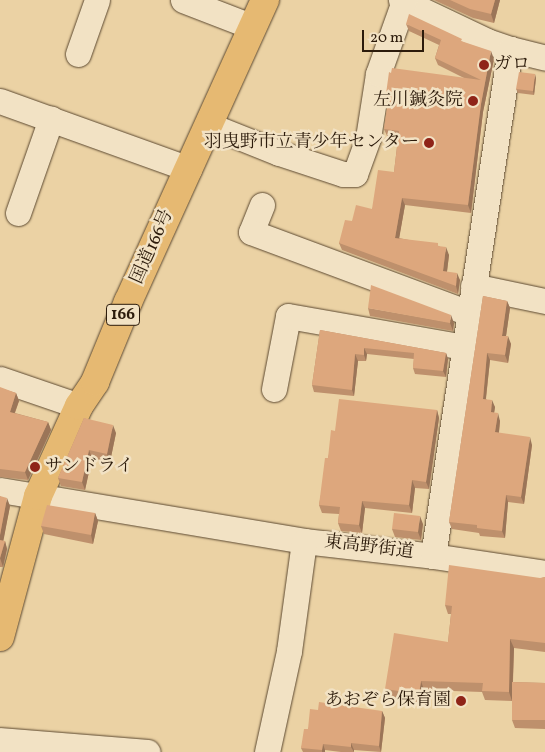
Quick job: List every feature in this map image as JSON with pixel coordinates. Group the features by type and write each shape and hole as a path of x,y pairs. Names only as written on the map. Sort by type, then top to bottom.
{"highway":[{"name":"国道166号","path":"0,637 38,496 79,406 95,382 265,0"}],"street":[{"path":"78,54 97,0"},
{"path":"183,0 253,27"},
{"path":"209,125 279,153 343,174 355,174 368,138 378,74 402,1 487,41 510,50 545,58"},
{"path":"433,556 463,347 510,50"},
{"path":"0,101 189,169"},
{"path":"18,213 51,118"},
{"path":"262,205 251,232 469,313"},
{"path":"473,286 545,301"},
{"path":"274,389 288,316 463,347"},
{"path":"0,379 79,406"},
{"name":"東高野街道","path":"0,490 304,541 433,556 545,573"},
{"path":"267,752 289,651 304,541"},
{"path":"0,740 148,752"}],"building":[{"path":"450,0 495,0 491,14 470,9"},
{"path":"409,14 462,39 461,41 491,51 481,104 468,205 402,198 395,238 438,243 438,246 446,247 443,271 457,273 456,286 339,243 345,220 352,221 356,205 372,209 378,170 394,172 399,131 384,129 389,95 386,94 389,72 391,73 392,68 481,80 435,58 441,40 406,24"},
{"path":"519,72 535,74 533,91 516,89"},
{"path":"371,285 451,315 450,323 368,308"},
{"path":"483,296 507,301 502,336 508,336 505,355 487,353 483,399 492,400 491,412 498,413 495,432 530,437 521,497 506,495 502,531 477,528 477,525 449,522"},
{"path":"320,330 446,353 443,371 413,368 414,353 364,348 364,355 355,354 352,390 312,385"},
{"path":"0,387 16,393 10,412 48,422 25,472 0,469"},
{"path":"339,399 437,410 426,482 412,480 409,505 362,501 359,525 338,523 340,507 319,505 325,458 328,458 331,430 335,431"},
{"path":"84,418 113,425 107,454 89,450 82,482 58,478"},
{"path":"0,496 7,498 0,535"},
{"path":"47,505 95,513 91,535 41,526"},
{"path":"394,513 420,516 418,532 392,529"},
{"path":"0,540 5,541 0,558"},
{"path":"449,565 540,578 545,577 545,643 510,639 509,692 482,691 483,683 421,681 419,694 385,689 394,633 448,642 452,606 445,605"},
{"path":"512,682 545,683 545,720 512,720"},
{"path":"319,702 382,711 379,746 351,743 351,747 323,744 322,750 301,748 304,729 308,729 310,709 318,710"}],"place":[{"name":"ガロ","path":"484,65"},
{"name":"左川鍼灸院","path":"473,101"},
{"name":"羽曳野市立青少年センター","path":"429,143"},
{"name":"サンドライ","path":"35,467"},
{"name":"あおぞら保育園","path":"461,701"}]}
